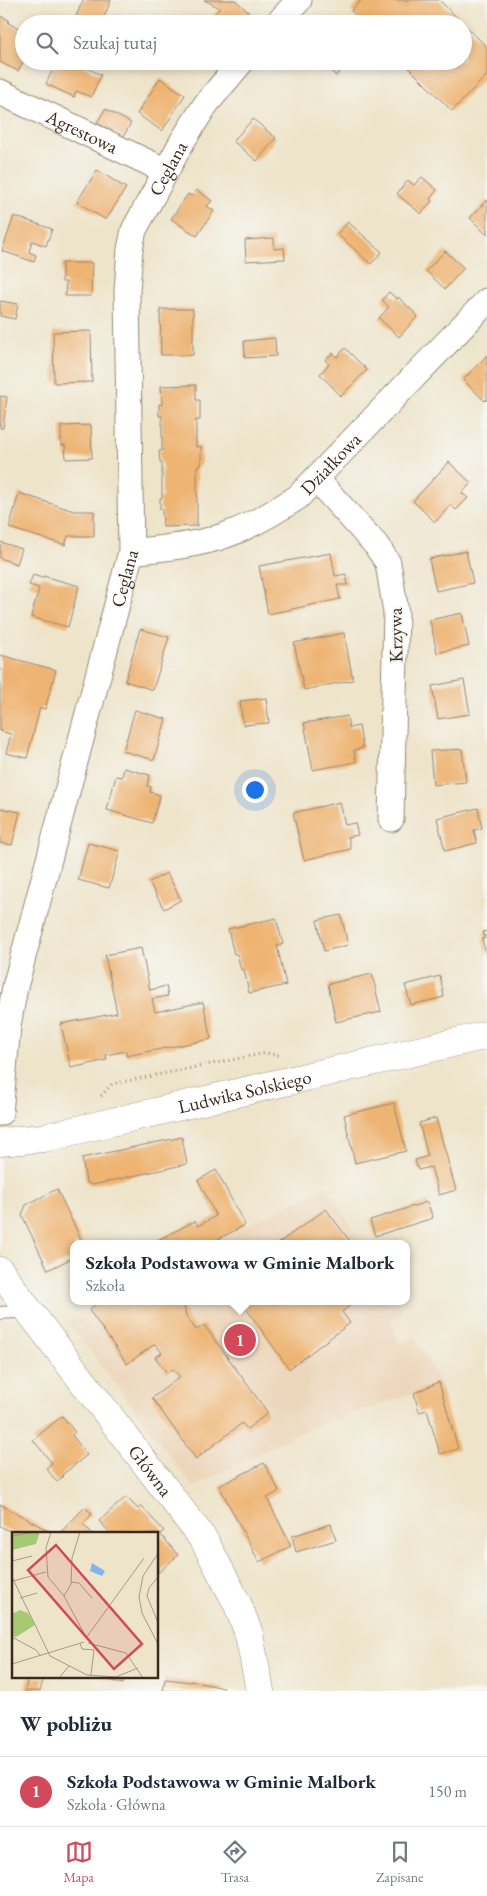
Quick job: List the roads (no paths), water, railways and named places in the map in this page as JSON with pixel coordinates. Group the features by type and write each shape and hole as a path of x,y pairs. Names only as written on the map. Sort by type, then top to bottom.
{"street":[{"path":"285,15 299,0"},
{"name":"Ceglana","path":"0,1113 8,1026 15,987 131,552 128,270 134,230 183,140 206,104 234,70"},
{"name":"Agrestowa","path":"0,92 166,171"},
{"name":"Działkowa","path":"131,552 190,544 226,535 264,518 298,497 487,300"},
{"name":"Krzywa","path":"316,479 357,522 388,563 396,612 391,819"},
{"name":"Ludwika Solskiego","path":"0,1142 43,1138 487,1035"},
{"name":"Główna","path":"0,1271 204,1540 237,1602 249,1634 260,1691"}],"lane":[{"path":"0,1313 29,1311"}],"place":[{"name":"Szkoła Podstawowa w Gminie Malbork","path":"240,1340"}]}
